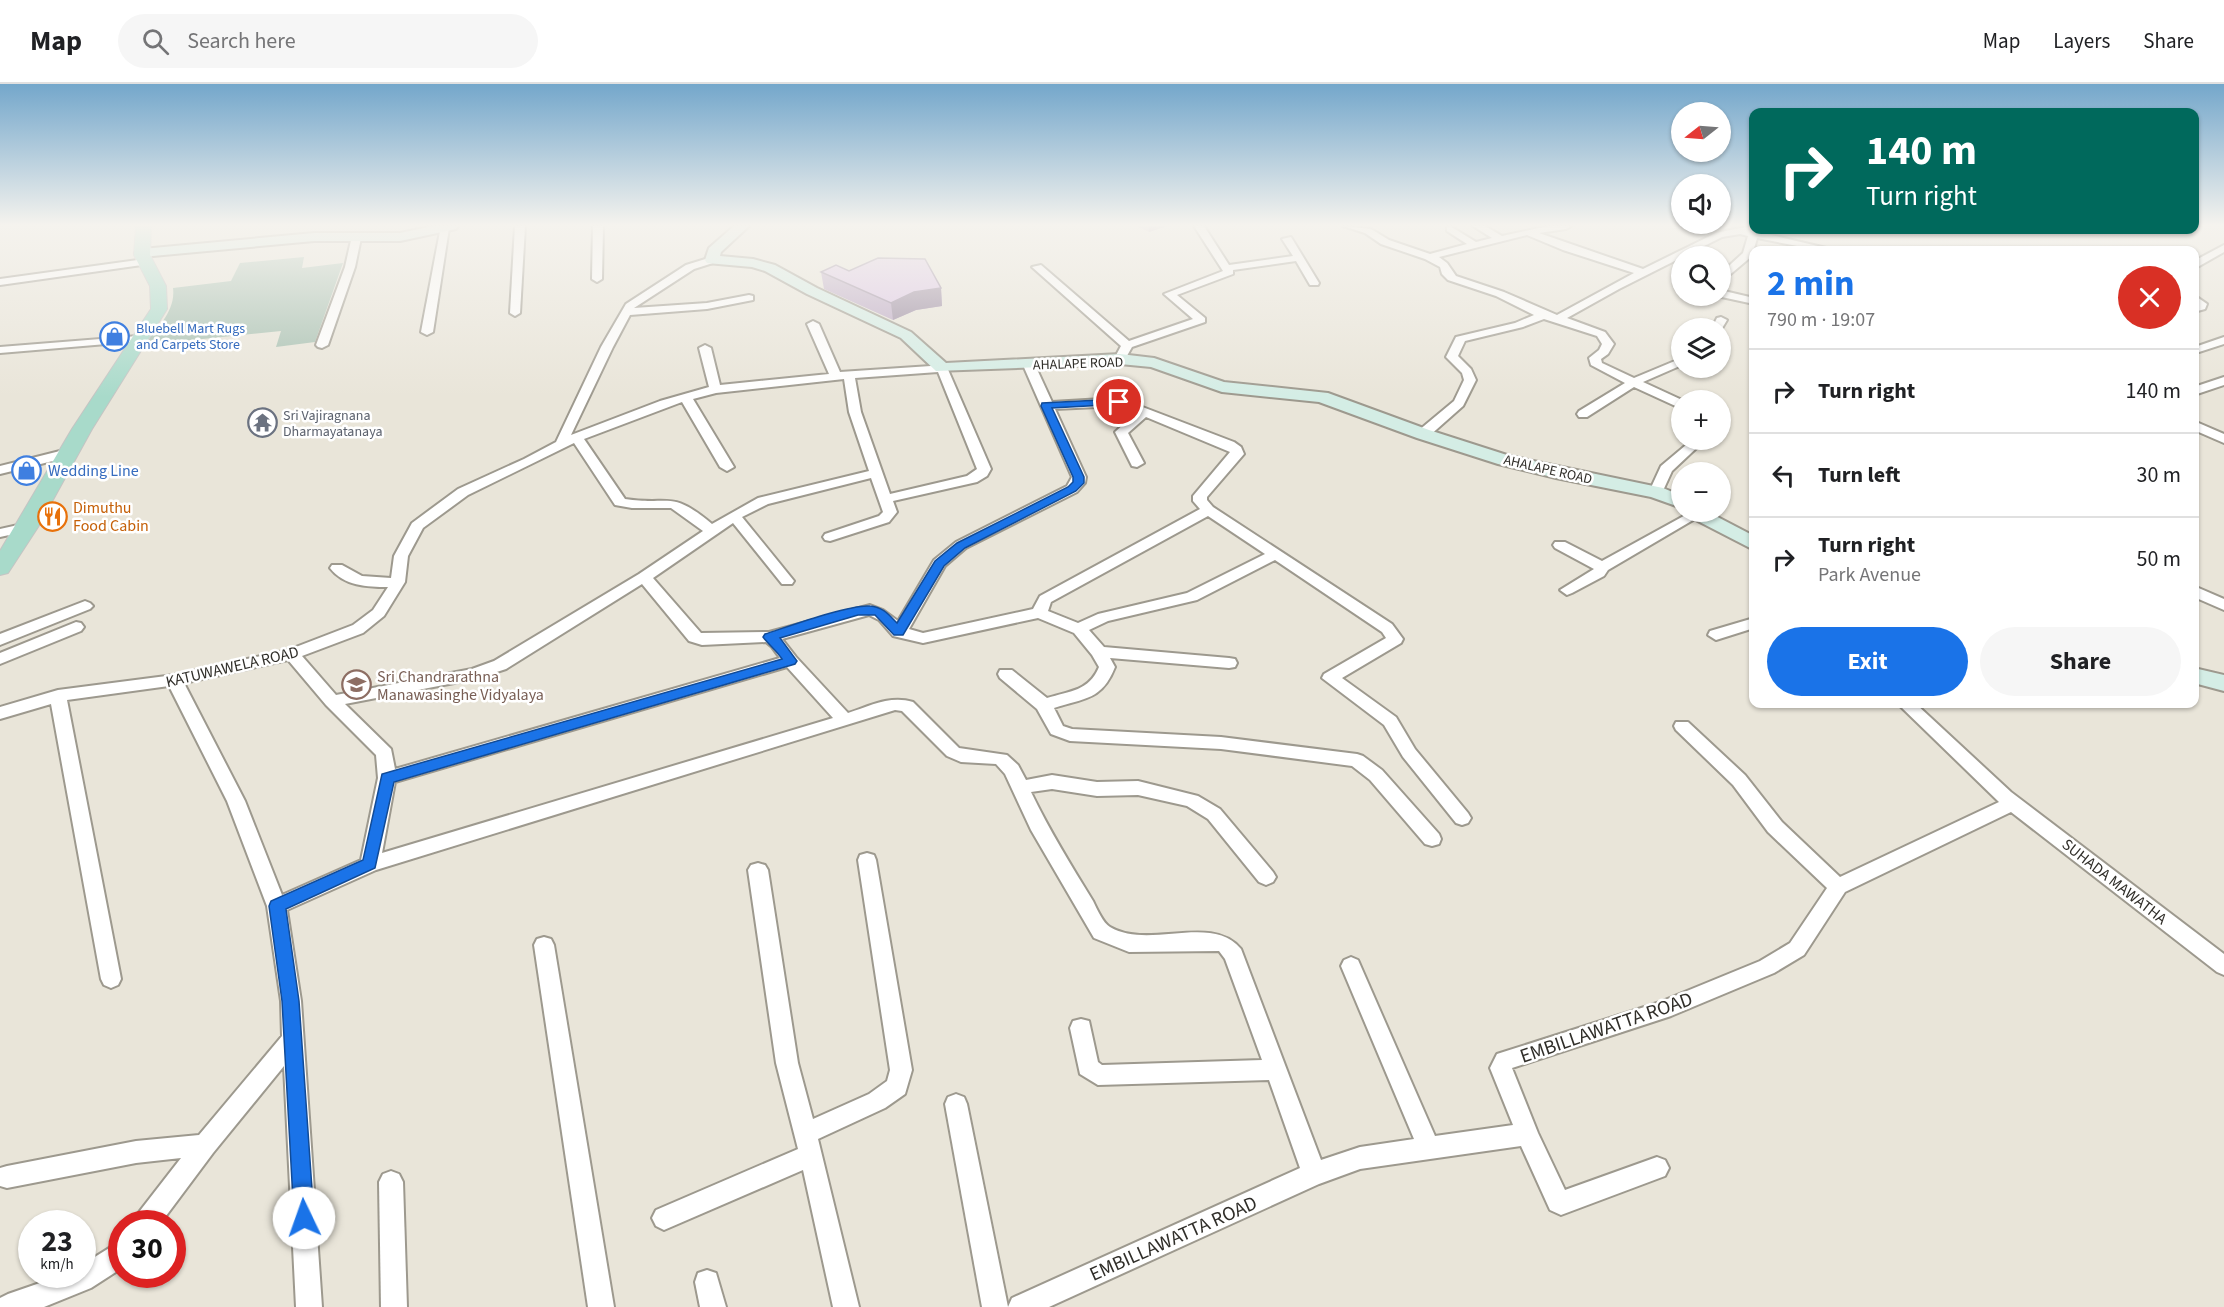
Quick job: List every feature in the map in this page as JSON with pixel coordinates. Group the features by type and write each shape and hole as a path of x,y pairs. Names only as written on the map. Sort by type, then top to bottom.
{"main road":[{"path":"0,568 27,526 68,453 159,309 161,296 157,283"}],"street":[{"path":"322,345 344,283"},
{"path":"427,332 436,283"},
{"path":"515,313 517,283"},
{"path":"561,444 607,347 630,306 664,283"},
{"path":"798,283 906,335 942,368 984,469 972,479 886,499"},
{"path":"1053,283 1123,352 1201,320 1169,294 1199,283"},
{"path":"1467,283 1500,294 1543,315 1560,318 1601,334 1608,344 1604,352 1595,358 1597,365 1671,400"},
{"path":"1560,318 1625,283"},
{"path":"1731,296 1749,300"},
{"path":"627,312 707,306 749,298"},
{"path":"1423,434 1459,403 1470,380 1467,372 1452,357 1460,339 1519,325 1543,315"},
{"path":"813,324 843,376 890,512 884,519 830,537"},
{"path":"0,350 138,339"},
{"path":"2199,348 2224,340"},
{"path":"705,348 715,389"},
{"name":"AHALAPE ROAD","path":"942,368 1029,364 1123,352 1222,387 1322,397 1423,434 1504,460 1556,473 1656,492 1671,499"},
{"path":"899,632 939,563 946,557 961,545 1072,489 1078,483 1079,477 1029,364"},
{"path":"1583,414 1631,382 1671,364"},
{"name":"KATUWAWELA ROAD","path":"0,713 58,696 174,681 292,654 358,629 379,613 398,582 401,556 417,526 463,492 529,462 561,444 664,404 715,389 942,368"},
{"path":"2199,390 2224,381"},
{"path":"686,398 727,467"},
{"path":"1046,406 1119,402 1236,450 1237,454 1200,496 1200,501 1208,510 1387,628 1395,639 1330,678 1390,722 1409,753 1462,818"},
{"path":"1137,463 1121,432 1145,412"},
{"path":"2199,427 2224,439"},
{"path":"578,438 620,502 629,505 670,502 692,514 712,531"},
{"path":"1656,492 1666,469 1688,450"},
{"path":"0,470 68,453"},
{"path":"332,701 475,674 500,665 644,577 734,516 763,501 876,473"},
{"path":"1039,613 1045,599 1208,510"},
{"path":"734,516 787,581"},
{"path":"1567,590 1599,573 1602,567 1671,522"},
{"name":"AHALAPE ROAD","path":"1717,522 1749,538"},
{"path":"0,533 27,526"},
{"path":"1560,545 1602,567"},
{"path":"1079,629 1103,617 1192,597 1276,554"},
{"path":"337,568 350,579 362,582 398,582"},
{"path":"644,577 695,637 702,640 769,637 857,611 870,610 880,613 899,632 909,637 923,638 1039,613 1079,629 1099,652 1107,667 1101,681 1090,691 1044,705"},
{"path":"2199,593 2224,605"},
{"path":"0,640 85,606"},
{"path":"1716,635 1749,625"},
{"path":"0,659 76,627"},
{"path":"769,637 778,643 790,661 845,720"},
{"path":"1099,652 1229,663"},
{"path":"292,654 332,701 385,753 387,778 370,864"},
{"path":"387,778 790,661"},
{"path":"1006,674 1044,705 1057,730 1070,735 1221,744 1357,760 1376,775 1432,839"},
{"path":"2199,676 2224,683"},
{"path":"174,681 236,801 277,906 291,1001 309,1307"},
{"path":"58,696 111,979"},
{"path":"277,906 370,864 894,704 907,706 953,752 961,756 986,756 1001,759 1012,770 1040,830 1101,932 1129,944 1215,941 1226,945 1234,955 1314,1174"},
{"path":"1682,726 1739,780 1774,827 1838,887 2009,805 2005,796 1910,708"},
{"path":"1020,788 1052,782 1097,789 1138,788 1192,801 1214,814 1266,877"},
{"name":"SUHADA MAWATHA","path":"2005,796 2224,966"},
{"path":"664,1218 807,1144 897,1087 901,1070 867,860"},
{"path":"758,870 787,1063 846,1307"},
{"name":"EMBILLAWATTA ROAD","path":"1021,1307 1314,1174 1360,1158 1527,1134 1501,1068 1505,1060 1664,1010 1767,967 1797,949 1838,887"},
{"path":"544,945 601,1307"},
{"path":"1351,966 1429,1148"},
{"path":"1081,1028 1088,1067 1098,1075 1276,1070"},
{"path":"156,1210 205,1145 293,1039"},
{"path":"956,1104 995,1307"},
{"path":"1527,1134 1558,1202 1561,1203 1657,1168"},
{"path":"7,1177 136,1152 205,1145"},
{"path":"391,1182 394,1307"},
{"path":"8,1307 72,1285 108,1265"},
{"path":"707,1282 713,1307"}],"green space":[{"path":"214,283 336,283 315,342 276,347 281,331 144,345 169,312 173,288"}],"building":[{"path":"846,283 938,283 941,288 914,292 891,303"}],"place":[{"name":"Bluebell Mart Rugs and Carpets Store","path":"115,336"},
{"name":"Sri Vajiragnana Dharmayatanaya","path":"262,423"},
{"name":"Wedding Line","path":"27,470"},
{"name":"Dimuthu Food Cabin","path":"52,516"},
{"name":"Sri Chandrarathna Manawasinghe Vidyalaya","path":"356,685"}],"route":[{"path":"304,1218 291,1001 277,906 370,864 387,778 790,661 778,643 769,637 857,611 870,610 880,613 899,632 939,563 961,545 1072,489 1078,483 1079,477 1046,406 1119,402"}]}
